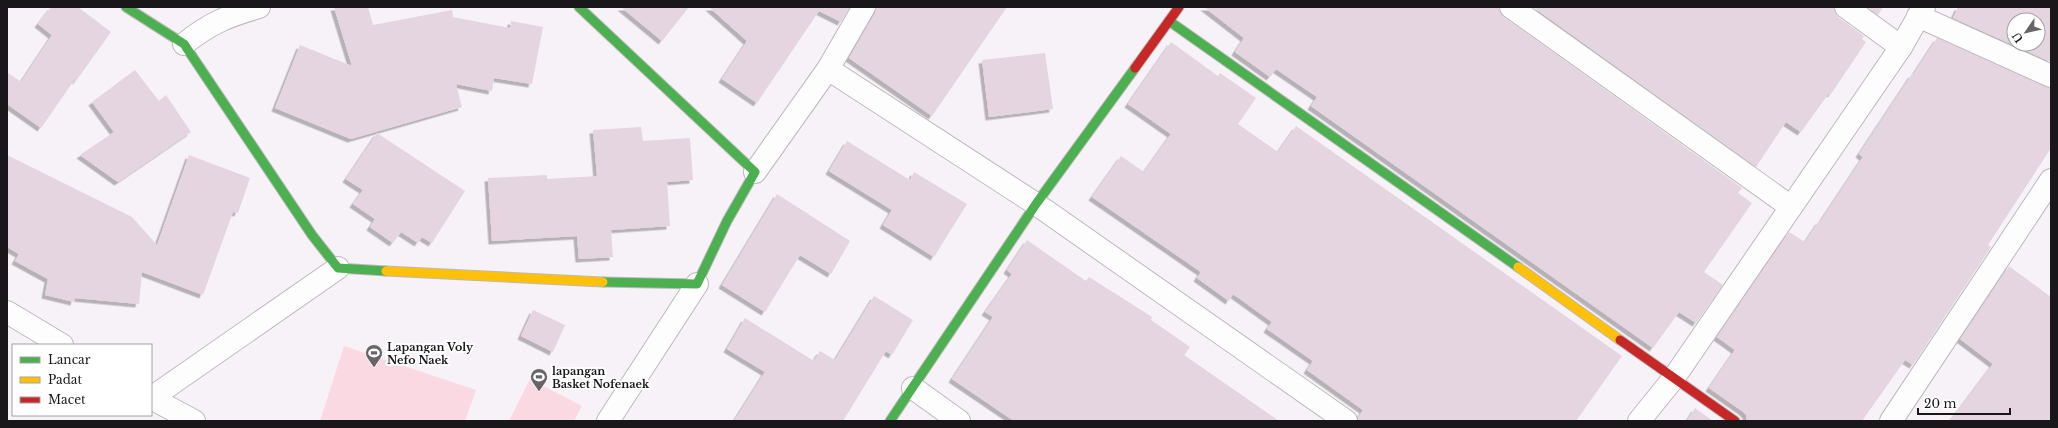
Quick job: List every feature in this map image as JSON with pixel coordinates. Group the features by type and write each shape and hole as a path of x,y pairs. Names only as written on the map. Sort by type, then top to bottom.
{"street":[{"path":"126,7 184,44 312,235 338,268"},
{"path":"184,44 205,27 232,15 259,7"},
{"path":"579,7 626,50 710,133 755,172"},
{"path":"608,421 697,284 727,222 755,172 828,69 864,7"},
{"path":"890,421 1036,204 1179,7"},
{"path":"1511,7 1791,206"},
{"path":"1846,7 1901,47"},
{"path":"1638,421 1673,379 1901,47 1921,12 2051,76"},
{"path":"1169,21 1673,379 1735,421"},
{"path":"828,69 1036,204 1346,421"},
{"path":"1892,421 2051,180"},
{"path":"152,397 338,268 622,283 697,284"},
{"path":"7,312 60,344"},
{"path":"913,388 959,421"},
{"path":"152,399 194,421"}],"shaded area":[{"name":"Lapangan Voly Nefo Naek","path":"344,346 476,390 465,421 320,421"},
{"name":"lapangan Basket Nofenaek","path":"530,379 582,406 574,421 509,421"}],"building":[{"path":"51,7 78,7 111,32 76,81 75,79 41,128 7,104 7,72 21,82 52,35 38,24"},
{"path":"334,7 368,7 373,25 452,10 453,17 510,28 511,21 543,27 532,84 494,78 492,91 456,84 462,107 351,139 275,108 300,45 352,66"},
{"path":"621,7 689,7 662,41"},
{"path":"709,7 850,7 841,22 819,11 757,103 722,79 747,41"},
{"path":"876,7 1007,7 932,116 849,58 875,13"},
{"path":"1204,7 1499,7 1504,17 1742,188 1738,193 1752,203 1704,272 1723,285 1696,323 1679,312 1653,348 1311,106 1317,97 1276,69 1270,77 1235,52 1244,38"},
{"path":"1533,7 1834,7 1838,17 1864,36 1862,39 1866,42 1831,94 1829,93 1801,132 1786,122 1756,167"},
{"path":"1867,7 1883,7 1878,15"},
{"path":"1958,7 2051,7 2051,62 2029,52 2046,52 2046,12 2006,12 2006,42 1953,18"},
{"path":"1937,38 2051,88 2051,148 1988,245 1991,247 1913,365 1905,360 1862,421 1747,421 1746,415 1742,411 1709,388 1735,350 1717,337 1789,232 1805,242 1819,221 1820,222 1863,157 1859,154"},
{"path":"1171,42 1218,76 1220,73 1256,98 1238,124 1278,152 1296,126 1622,356 1576,421 1358,421 1358,418 1363,410 1307,370 1313,361 1267,329 1272,322 1233,294 1229,301 1197,278 1201,272 1092,197 1121,156 1144,172 1171,134 1128,104"},
{"path":"1045,53 1053,109 989,117 982,60"},
{"path":"135,70 159,101 166,95 191,132 118,182 80,155 114,132 92,102"},
{"path":"641,127 643,141 690,138 693,180 667,182 670,226 611,230 613,257 579,259 577,236 492,241 488,178 547,175 547,179 597,176 593,130"},
{"path":"377,133 465,191 432,243 422,237 418,243 401,232 393,243 370,227 375,219 353,204 363,190 346,179"},
{"path":"847,141 910,180 914,172 967,204 934,257 883,225 892,210 829,171"},
{"path":"7,155 132,217 157,245 189,155 250,178 238,213 233,212 203,295 142,272 139,304 75,298 74,302 45,295 48,279 15,261 19,254 7,247"},
{"path":"777,194 850,241 831,274 800,255 765,312 722,285"},
{"path":"1027,240 1086,281 1089,277 1152,317 1151,320 1190,347 1184,355 1279,421 1014,421 952,379 993,317 985,312 1012,274 1007,270"},
{"path":"2009,266 2051,297 2051,421 1950,421 1993,364 1960,339"},
{"path":"874,296 913,320 892,355 886,351 843,421 734,421 765,372 727,349 745,318 814,361 820,351 835,360"},
{"path":"533,310 565,325 553,352 521,336"},
{"path":"1695,408 1713,421 1687,421"}],"traffic: fast":[{"path":"126,7 184,44 312,235 338,268 386,271"},
{"path":"579,7 755,172 727,221 697,284 603,282"},
{"path":"1169,21 1518,267"},
{"path":"890,421 1036,204 1135,68"}],"traffic: slow":[{"path":"1518,267 1620,340"},
{"path":"386,271 603,282"}],"traffic: jam":[{"path":"1135,68 1179,7"},
{"path":"1620,340 1735,421"}],"place":[{"name":"Lapangan Voly Nefo Naek","path":"374,368"},
{"name":"lapangan Basket Nofenaek","path":"539,392"}]}
